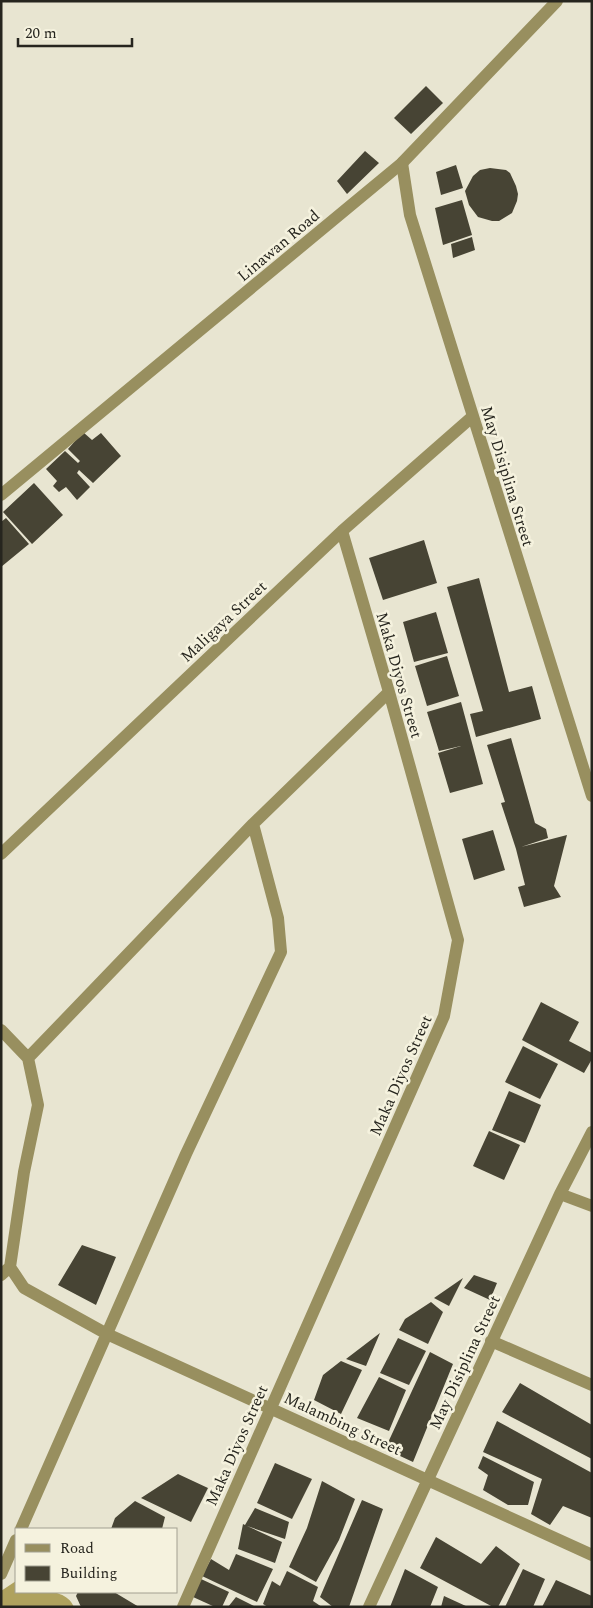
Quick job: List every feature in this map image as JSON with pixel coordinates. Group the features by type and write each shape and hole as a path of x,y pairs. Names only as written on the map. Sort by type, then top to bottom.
{"street":[{"name":"Linawan Road","path":"1,495 402,163 557,1"},
{"name":"May Disiplina Street","path":"402,163 410,216 592,796"},
{"name":"Maligaya Street","path":"1,854 342,531 472,417"},
{"name":"Maka Diyos Street","path":"183,1607 444,1016 458,940 342,531"},
{"path":"28,1058 253,824 389,692"},
{"path":"21,1528 186,1154 281,952 278,918 253,824"},
{"path":"1,1030 28,1058 38,1105 5,1271"},
{"name":"May Disiplina Street","path":"369,1607 426,1480 560,1194 592,1132"},
{"path":"560,1194 592,1206"},
{"name":"Malambing Street","path":"5,1271 24,1288 107,1334 592,1555"},
{"path":"491,1341 592,1385"},
{"path":"1,1574 15,1542"}],"shaded area":[{"path":"15,1582 15,1593 57,1593 70,1600 74,1607 1,1607 1,1591"}],"building":[{"path":"426,86 443,103 411,134 394,118"},
{"path":"365,151 379,163 347,194 337,181"},
{"path":"456,165 463,188 441,195 436,172"},
{"path":"490,168 506,170 510,173 518,194 512,213 499,221 478,217 469,205 465,191 473,176 480,170"},
{"path":"462,200 472,235 443,245 435,208"},
{"path":"472,237 475,250 453,258 451,244"},
{"path":"83,432 92,440 101,433 121,456 93,483 79,470 77,473 90,487 77,500 66,487 59,492 53,486 57,481 46,469 65,451 78,463 80,461 68,449"},
{"path":"34,483 63,515 32,544 3,512"},
{"path":"6,518 29,544 1,567 1,522"},
{"path":"424,540 437,583 383,600 369,558"},
{"path":"479,578 509,692 532,686 541,719 476,737 470,714 483,711 447,587"},
{"path":"436,612 448,653 414,662 403,622"},
{"path":"447,656 459,696 427,706 415,666"},
{"path":"461,702 483,784 450,793 438,753 461,746 439,751 427,712"},
{"path":"511,738 535,823 546,829 548,838 521,847 567,835 554,886 561,897 524,907 518,887 525,885 501,803 505,802 487,745"},
{"path":"493,830 505,870 474,880 462,839"},
{"path":"541,1002 579,1022 569,1041 592,1053 592,1059 584,1073 522,1040"},
{"path":"523,1046 558,1064 540,1099 505,1082"},
{"path":"509,1091 541,1105 525,1143 492,1130"},
{"path":"489,1131 520,1145 504,1180 473,1166"},
{"path":"82,1245 116,1257 96,1305 58,1285"},
{"path":"474,1275 497,1283 490,1300 464,1288"},
{"path":"463,1278 449,1306 434,1298"},
{"path":"431,1302 443,1312 428,1344 399,1330 405,1319"},
{"path":"380,1333 366,1366 346,1359"},
{"path":"398,1338 426,1351 409,1385 380,1373"},
{"path":"430,1352 453,1364 413,1462 385,1449"},
{"path":"341,1361 362,1370 341,1414 314,1400 323,1375"},
{"path":"379,1377 406,1390 389,1431 357,1418"},
{"path":"520,1383 592,1425 592,1459 502,1412"},
{"path":"497,1421 592,1473 592,1518 563,1506 550,1525 531,1514 542,1479 483,1452"},
{"path":"483,1456 534,1482 528,1505 508,1505 483,1490 488,1475 478,1468"},
{"path":"275,1463 312,1479 292,1519 257,1503"},
{"path":"178,1474 208,1488 191,1522 141,1498"},
{"path":"322,1481 355,1499 339,1540 316,1582 289,1567 307,1528"},
{"path":"362,1500 383,1509 349,1607 333,1607 320,1597"},
{"path":"135,1501 165,1517 162,1528 111,1528 115,1518"},
{"path":"255,1508 289,1522 285,1539 247,1526 282,1542 275,1563 238,1549 243,1524 245,1525"},
{"path":"436,1537 481,1564 496,1546 520,1564 498,1607 493,1607 420,1568"},
{"path":"236,1554 273,1569 257,1602 202,1576 211,1559 229,1570"},
{"path":"405,1569 438,1587 430,1607 390,1607"},
{"path":"523,1569 545,1579 533,1607 505,1607"},
{"path":"287,1571 318,1587 313,1601 322,1607 268,1607 263,1604 272,1581 280,1586"},
{"path":"201,1579 229,1592 222,1607 215,1607 193,1597"},
{"path":"556,1580 592,1596 592,1607 542,1607"},
{"path":"78,1593 116,1593 139,1607 81,1607 76,1596"},
{"path":"444,1596 468,1607 441,1607"},
{"path":"236,1597 256,1607 228,1607"}]}
